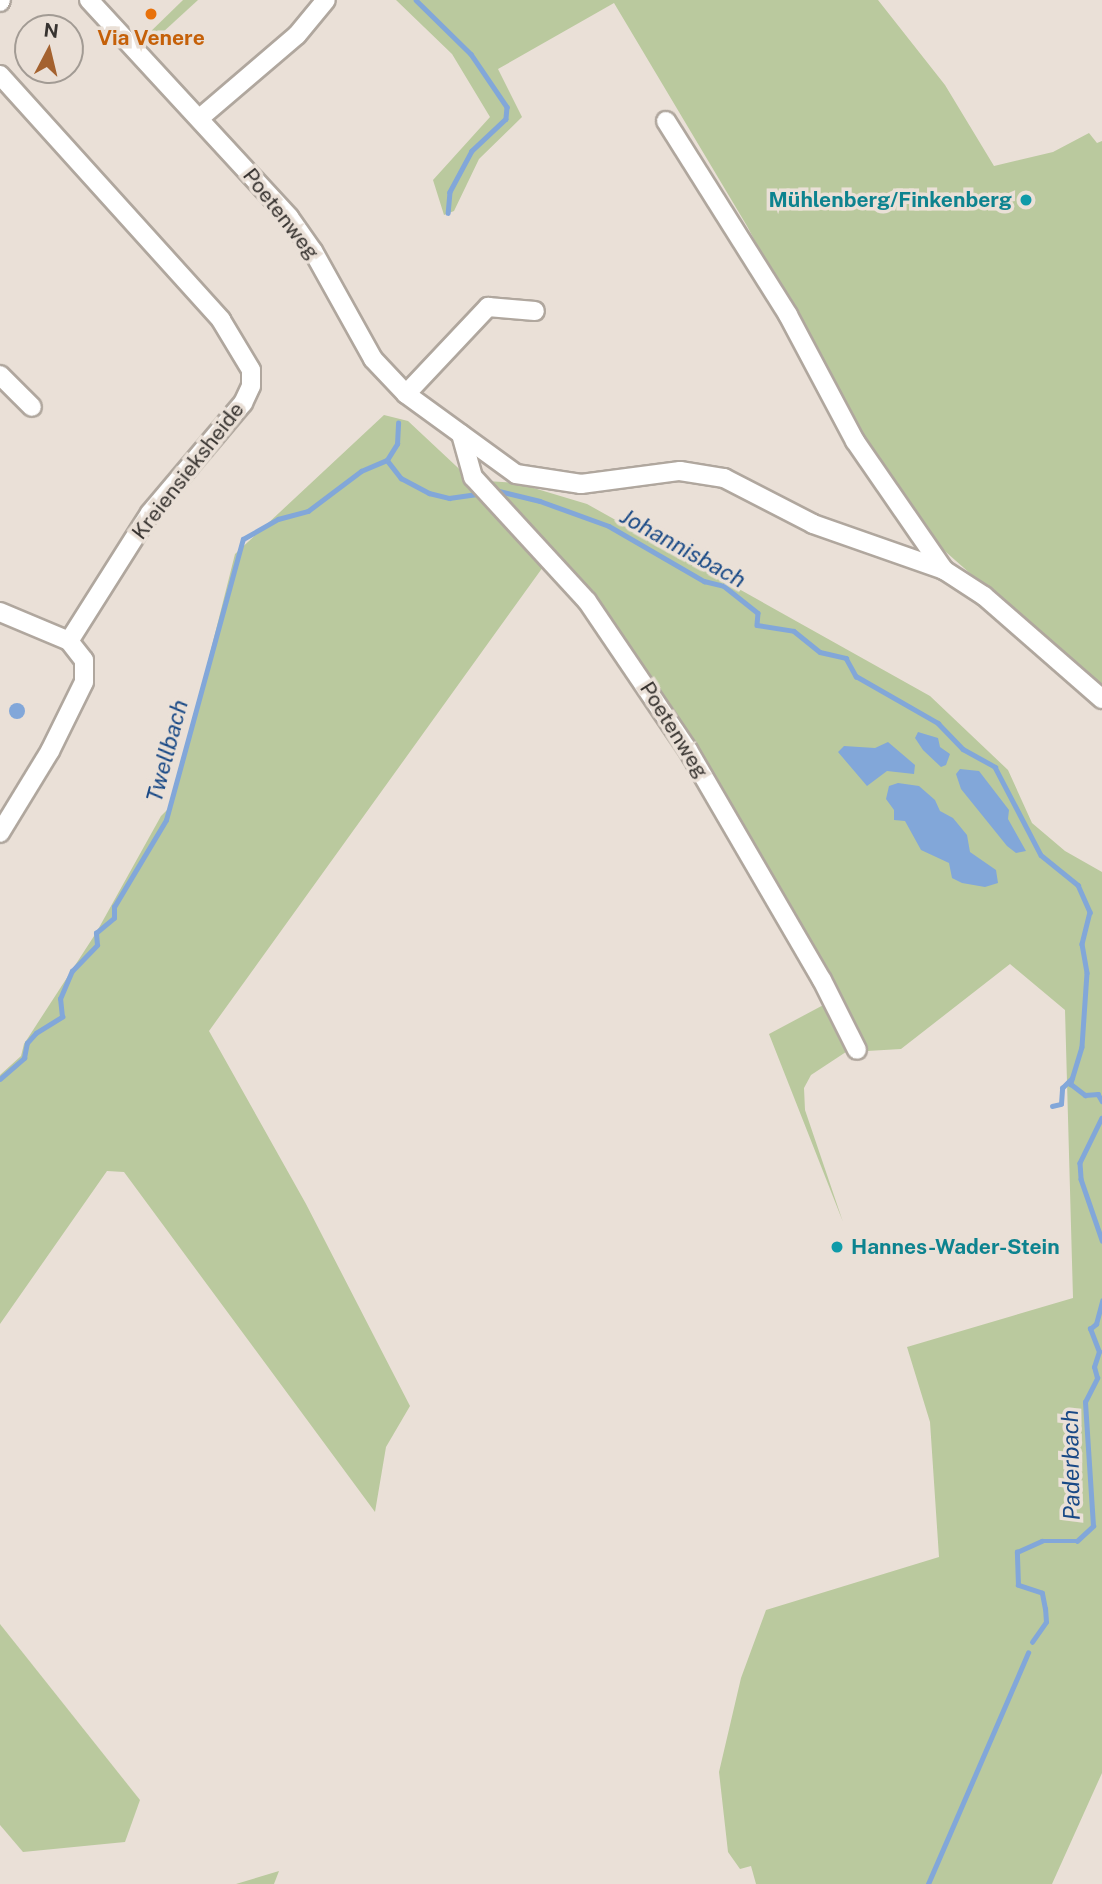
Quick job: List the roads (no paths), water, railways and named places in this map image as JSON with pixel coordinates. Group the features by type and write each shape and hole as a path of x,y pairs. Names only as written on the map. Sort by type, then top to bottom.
{"street":[{"name":"Poetenweg","path":"89,0 201,117 289,217 313,251 373,359 406,394 516,474 542,481 617,482 680,471 724,478 813,524 944,569 984,596 1102,699"},
{"path":"201,117 297,35 326,0"},
{"name":"Kreiensieksheide","path":"0,75 222,320 251,370 251,386 243,404 150,513 69,641"},
{"name":"Poetenweg","path":"666,121 788,315 855,441 944,569"},
{"path":"406,394 488,307 535,311"},
{"path":"0,375 32,407"},
{"name":"Poetenweg","path":"461,434 472,477 587,601 688,750 822,980 857,1049"},
{"path":"0,612 69,641 84,660 84,682 50,751 0,832"}],"water":[{"path":"17,703 25,711 17,719 9,711"},
{"path":"918,732 938,738 940,747 950,754 946,765 941,767 923,750 915,738"},
{"path":"888,742 915,765 914,774 887,771 867,786 838,752 844,746 875,748"},
{"path":"960,769 979,771 1009,810 1008,819 1026,851 1016,853 1007,846 961,789 956,774"},
{"path":"898,783 919,786 935,800 940,811 953,818 967,835 970,852 996,870 998,883 985,887 962,883 952,878 949,863 921,850 905,821 894,820 894,810 886,799 889,786"}],"waterway":[{"name":"Johannisbach","path":"416,0 471,54 507,107 506,119 472,151 450,192 448,213"},
{"name":"Twellbach","path":"0,1079 24,1058 27,1043 36,1033 62,1017 60,999 72,971 97,945 96,933 114,918 114,907 166,820 243,539 278,519 308,511 361,471 387,460 397,444 398,423"},
{"name":"Johannisbach","path":"387,460 401,478 429,493 449,498 477,494"},
{"name":"Johannisbach","path":"495,490 540,501 609,526 704,581 724,586 758,613 757,625 794,631 820,652 846,658 856,676 938,723 963,749 995,767 1041,855 1078,885 1090,912 1082,944 1087,973 1082,1047 1071,1084 1085,1095 1098,1094 1102,1101"},
{"name":"Johannisbach","path":"1052,1106 1061,1104 1062,1088 1072,1078"},
{"name":"Paderbach","path":"1102,1118 1080,1163 1081,1179 1102,1240"},
{"name":"Paderbach","path":"1032,1642 1046,1622 1045,1609 1042,1593 1018,1585 1017,1552 1042,1541 1077,1541 1093,1526 1085,1402 1097,1378 1094,1367 1099,1352 1090,1329 1096,1324 1102,1301"},
{"name":"Paderbach","path":"928,1884 1028,1653"}],"place":[{"name":"Via Venere","path":"151,14"},
{"name":"Mühlenberg/Finkenberg","path":"1026,200"},
{"name":"Hannes-Wader-Stein","path":"837,1247"}]}
